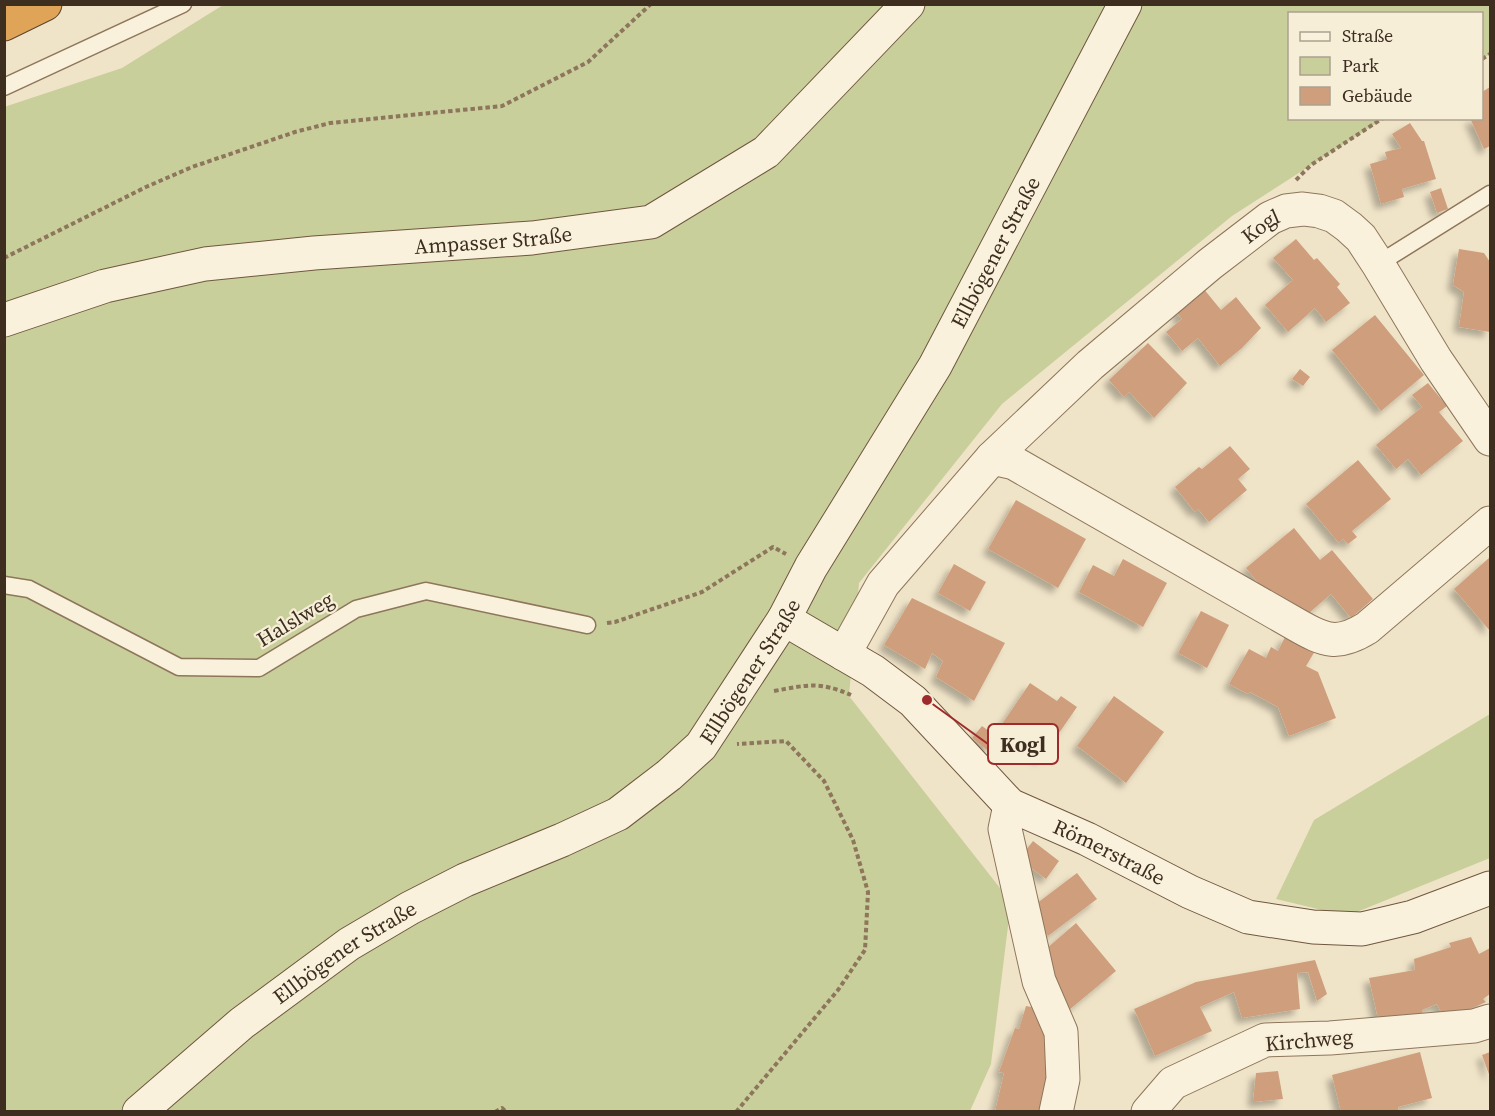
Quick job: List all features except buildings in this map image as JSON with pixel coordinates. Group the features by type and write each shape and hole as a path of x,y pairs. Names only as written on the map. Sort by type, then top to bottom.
{"highway":[{"path":"4,24 45,4"}],"street":[{"name":"Ampasser Straße","path":"4,320 105,286 205,264 314,253 532,238 651,222 766,152 908,4"},
{"name":"Ellbögener Straße","path":"139,1112 242,1023 350,944 410,908 465,880 618,814 669,775 701,746 784,619 811,567 935,366 1125,4"},
{"name":"Kogl","path":"844,654 884,584 992,458 1090,365 1270,218 1287,211 1303,209 1334,216 1361,238 1436,360 1491,439"},
{"path":"992,458 1014,463 1319,638 1332,641 1356,636 1367,628 1491,523"},
{"name":"Römerstraße","path":"784,619 873,671 913,701 1010,805 1087,839 1190,892 1248,917 1313,927 1362,929 1413,917 1491,888"},
{"path":"1010,805 1005,829 1039,981 1061,1032 1063,1079 1056,1112"},
{"name":"Kirchweg","path":"1148,1112 1173,1083 1265,1040 1341,1037 1474,1026 1491,1021"}],"lane":[{"path":"4,87 183,4"},
{"path":"1378,264 1491,194"},
{"name":"Halslweg","path":"4,585 29,589 179,667 259,668 356,609 426,591 587,625"}],"path":[{"path":"4,258 174,175 296,132 330,123 502,106 588,62 651,4"},
{"path":"587,625 615,622 702,592 773,547 811,567"},
{"path":"770,691 815,684 833,687 860,699"},
{"path":"701,746 786,741 824,781 853,840 868,892 865,950 838,990 736,1112"},
{"path":"495,1112 502,1108 506,1112"}],"green space":[{"path":"223,5 1490,5 1490,54 1483,58 1483,12 1288,12 1288,120 1381,120 1232,216 1002,404 859,583 849,696 1011,902 991,1064 970,1111 5,1111 4,107 122,68"},
{"path":"1490,714 1490,858 1347,916 1276,899 1314,820"}],"place":[{"name":"Kogl","path":"927,700"}]}
